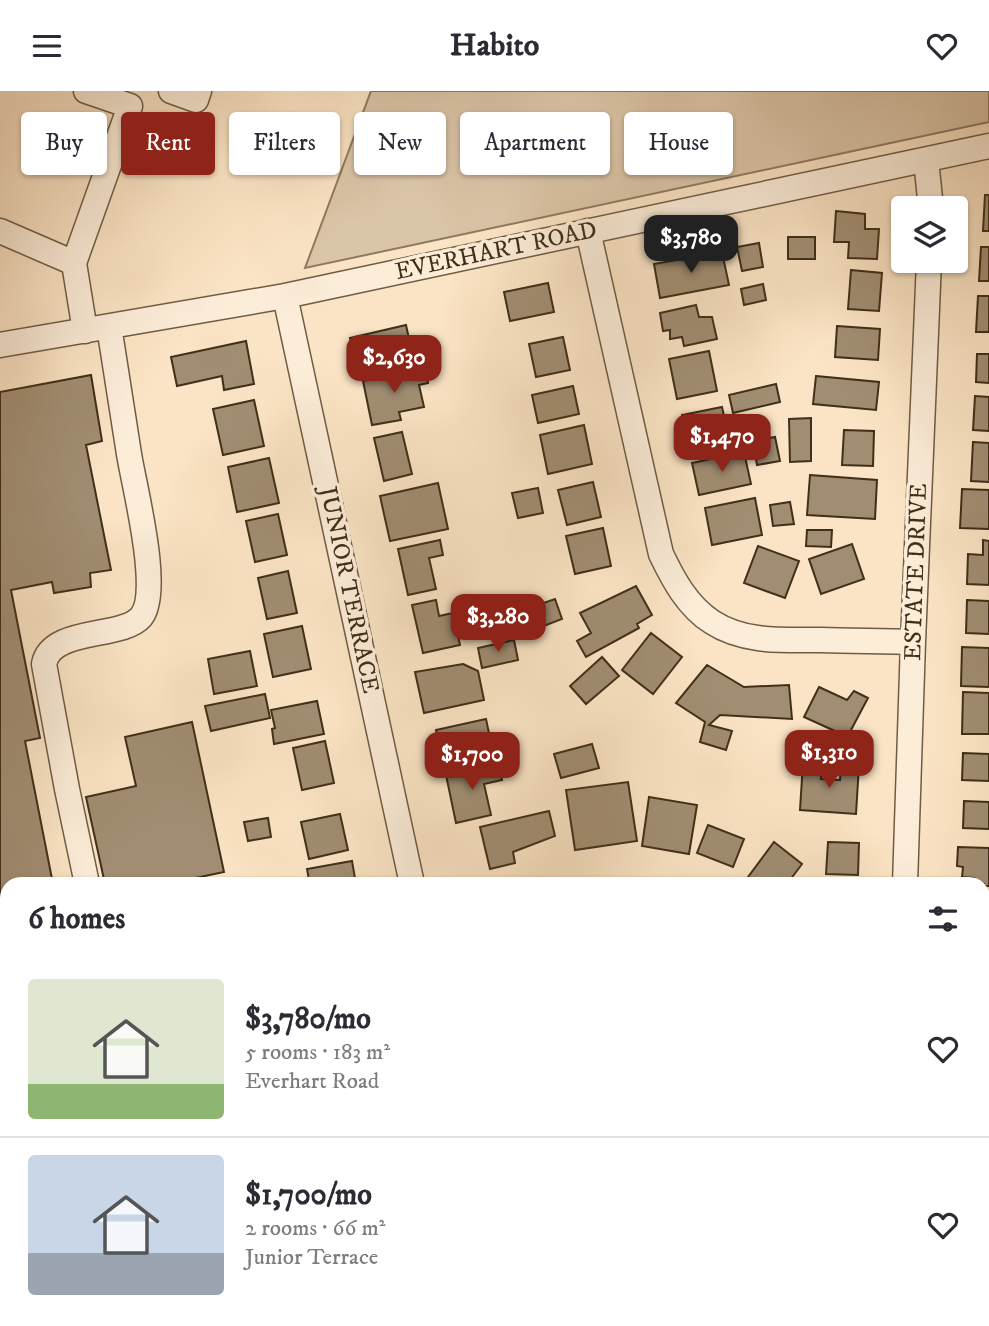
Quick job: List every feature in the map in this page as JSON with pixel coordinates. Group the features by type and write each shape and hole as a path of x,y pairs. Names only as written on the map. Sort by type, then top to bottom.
{"street":[{"path":"86,91 130,106 74,263 97,329 129,454 142,523 149,582 147,601 141,617 129,625 62,643 51,649 44,664 86,877"},
{"path":"171,91 195,100 198,91"},
{"name":"EVERHART ROAD","path":"0,345 285,296 989,146"},
{"path":"926,160 930,196"},
{"path":"0,231 74,263"},
{"path":"588,231 661,554 674,580 693,605 711,622 736,634 761,639 913,642"},
{"name":"ESTATE DRIVE","path":"905,877 928,273"},
{"name":"JUNIOR TERRACE","path":"285,296 410,877"}],"shaded area":[{"path":"371,91 989,91 989,122 305,268 354,137 354,175 446,175 446,112 363,112"}],"building":[{"path":"985,195 989,195 989,231 983,231"},
{"path":"836,211 865,214 865,229 879,229 877,259 848,258 849,242 834,242"},
{"path":"788,237 815,237 815,259 788,259"},
{"path":"759,243 763,267 742,271 737,247"},
{"path":"981,247 989,247 989,281 979,281"},
{"path":"722,252 729,285 660,298 654,264"},
{"path":"851,270 882,273 879,311 848,309"},
{"path":"548,283 554,312 510,321 504,292"},
{"path":"763,284 766,300 744,305 741,289"},
{"path":"978,296 989,296 989,332 976,332"},
{"path":"696,305 699,317 712,317 717,339 684,346 682,337 670,339 670,330 663,331 660,313"},
{"path":"406,325 413,357 357,370 350,338"},
{"path":"837,326 880,329 878,360 835,357"},
{"path":"563,337 570,370 536,377 529,344"},
{"path":"246,341 254,384 224,390 222,376 177,386 171,357"},
{"path":"709,351 717,391 677,399 669,359"},
{"path":"977,354 989,354 989,383 976,382"},
{"path":"426,368 428,383 419,385 424,407 399,412 401,420 372,425 363,381"},
{"path":"91,375 102,441 86,445 111,570 90,573 91,587 54,593 52,582 11,590 40,738 25,741 52,877 0,877 0,392"},
{"path":"816,376 879,382 876,410 813,404"},
{"path":"776,384 780,402 733,413 729,395"},
{"path":"573,386 579,414 538,423 532,395"},
{"path":"975,396 989,397 989,431 973,430"},
{"path":"254,400 264,446 223,455 213,409"},
{"path":"722,407 729,439 688,447 682,415"},
{"path":"811,418 811,461 790,462 789,419"},
{"path":"584,425 592,464 548,474 540,435"},
{"path":"844,430 874,431 873,466 842,465"},
{"path":"402,432 412,474 384,481 374,438"},
{"path":"775,437 780,461 757,465 753,441"},
{"path":"973,442 989,443 989,482 971,481"},
{"path":"744,452 751,484 699,495 692,463"},
{"path":"269,458 279,503 237,512 228,467"},
{"path":"810,475 877,480 875,519 807,515"},
{"path":"593,482 601,517 567,525 558,490"},
{"path":"438,483 448,529 390,541 380,496"},
{"path":"538,488 543,513 518,518 512,493"},
{"path":"962,489 989,490 989,529 960,528"},
{"path":"755,498 762,535 712,545 705,508"},
{"path":"790,502 794,524 773,526 770,505"},
{"path":"278,514 287,555 255,562 246,521"},
{"path":"603,528 611,566 575,574 566,536"},
{"path":"807,530 832,530 831,547 806,546"},
{"path":"440,540 443,555 429,558 436,589 408,595 398,549"},
{"path":"983,540 989,541 989,585 967,584 968,554 983,555"},
{"path":"852,544 864,579 821,594 809,559"},
{"path":"758,546 799,561 785,598 744,583"},
{"path":"288,571 297,613 267,619 258,578"},
{"path":"636,586 652,615 637,624 639,628 586,657 577,641 591,633 580,613"},
{"path":"555,599 562,619 536,629 529,608"},
{"path":"436,600 439,616 453,613 460,645 423,653 412,605"},
{"path":"967,600 989,601 989,634 966,633"},
{"path":"302,626 311,669 273,677 264,634"},
{"path":"651,633 682,657 653,694 622,670"},
{"path":"514,640 518,660 482,668 478,648"},
{"path":"962,647 989,648 989,687 961,686"},
{"path":"250,651 257,686 214,694 208,659"},
{"path":"602,657 619,676 586,704 570,686"},
{"path":"463,664 478,671 484,700 424,713 415,672"},
{"path":"707,665 744,687 789,685 792,719 720,715 709,725 732,731 726,750 700,742 705,722 676,703"},
{"path":"819,687 847,700 854,691 868,698 851,730 859,736 857,757 836,755 837,732 804,717"},
{"path":"963,692 989,693 989,734 962,734"},
{"path":"265,694 270,718 211,731 205,706"},
{"path":"317,701 324,734 274,744 272,729 275,728 271,710"},
{"path":"486,719 494,757 444,767 436,730"},
{"path":"192,722 224,872 200,877 103,877 86,797 136,786 125,737"},
{"path":"325,741 334,783 302,790 293,748"},
{"path":"592,744 599,768 561,778 554,754"},
{"path":"963,753 989,754 989,781 962,780"},
{"path":"803,762 822,763 821,779 840,780 841,764 859,765 856,814 800,810"},
{"path":"499,764 502,780 484,784 491,815 456,823 446,775"},
{"path":"628,782 637,841 575,850 566,790"},
{"path":"649,797 697,805 689,854 642,846"},
{"path":"964,801 989,802 989,829 963,828"},
{"path":"549,811 555,836 513,852 515,863 490,869 480,827"},
{"path":"340,814 348,850 309,859 301,822"},
{"path":"268,818 271,837 248,841 244,822"},
{"path":"708,825 744,839 733,867 697,853"},
{"path":"774,842 802,864 792,877 748,877"},
{"path":"828,842 859,843 858,875 826,874"},
{"path":"958,847 989,848 989,877 962,877 963,867 957,866"},
{"path":"352,861 355,877 308,877 307,869"}]}
